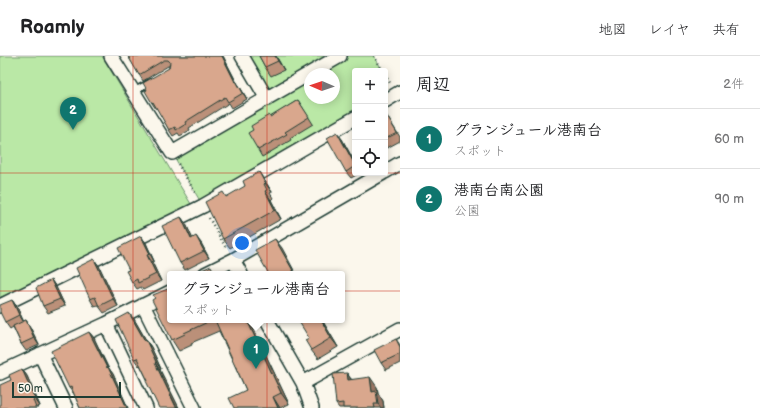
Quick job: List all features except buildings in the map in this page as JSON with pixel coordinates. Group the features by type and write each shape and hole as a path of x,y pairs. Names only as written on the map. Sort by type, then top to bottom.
{"street":[{"path":"111,56 172,153 340,56"},
{"path":"242,56 267,99"},
{"path":"388,99 400,92"},
{"path":"0,306 203,206 352,120"},
{"path":"388,170 400,163"},
{"path":"211,271 233,260 379,176"},
{"path":"233,260 239,271"},
{"path":"0,373 106,324 167,294"},
{"path":"144,305 194,408"},
{"path":"269,323 303,383 312,408"},
{"path":"106,324 146,408"},
{"path":"303,383 400,329"},
{"path":"40,354 66,408"}],"lane":[{"path":"133,92 158,77"}],"path":[{"path":"374,56 381,68"}],"green space":[{"path":"0,56 102,56 191,204 0,298"},
{"path":"242,56 374,56 381,68 352,68 352,120 203,206 172,153 266,98"}],"place":[{"name":"港南台南公園","path":"73,130"},
{"name":"グランジュール港南台","path":"256,369"}]}
